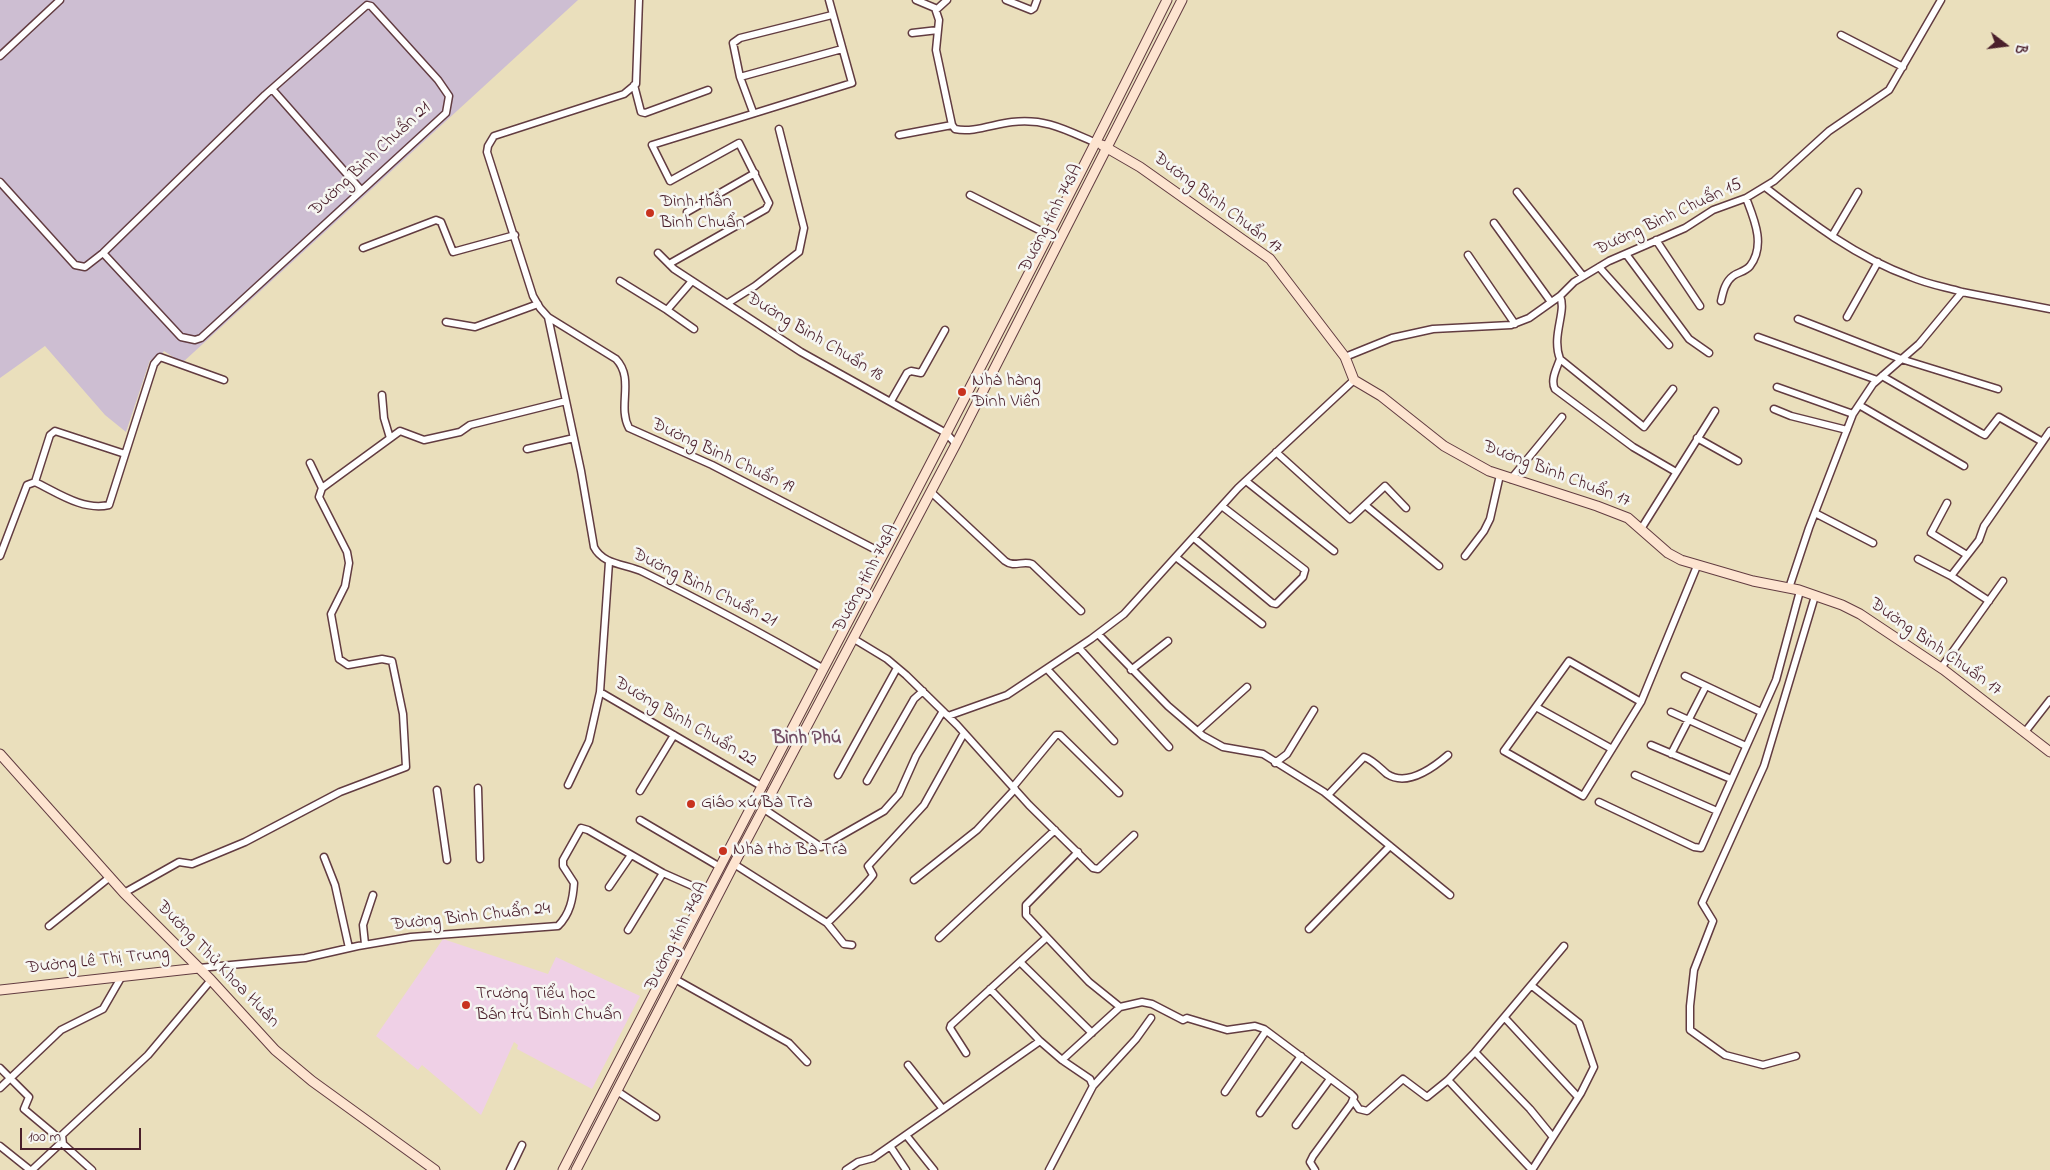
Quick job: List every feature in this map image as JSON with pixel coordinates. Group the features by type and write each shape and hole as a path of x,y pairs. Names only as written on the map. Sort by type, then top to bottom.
{"main road":[{"name":"Đường tỉnh 743A","path":"563,1170 1049,235 1167,0"},
{"name":"Đường tỉnh 743A","path":"576,1170 734,864 956,444 1182,0"},
{"name":"Đường Bình Chuẩn 17","path":"1096,143 1107,146 1270,259 1345,357 1354,380 1381,396 1444,446 1510,479 1611,510 1628,518 1668,553 1697,566 1800,591 1860,614 1941,668 2050,752"},
{"name":"Đường Thủ Khoa Huân","path":"0,754 124,893 212,980 275,1050 304,1075 436,1170"},
{"path":"732,843 742,849"},
{"name":"Đường Lê Thị Trung","path":"0,990 199,968"}],"street":[{"path":"0,56 60,0"},
{"path":"548,317 534,296 487,152 494,136 624,94 636,84 639,0"},
{"path":"669,264 766,209 770,203 739,143 670,181 652,145 753,112 852,83 829,0"},
{"path":"916,0 936,10 939,20 936,50 952,125 955,129 960,130 1012,122 1043,121 1096,143"},
{"path":"936,10 948,0"},
{"path":"1006,0 1031,10 1038,0"},
{"name":"Đường Bình Chuẩn 15","path":"1345,357 1392,338 1433,329 1515,324 1529,318 1584,276 1599,267 1686,228 1713,210 1746,198 1765,187 1829,131 1889,90 1903,67 1911,48 1941,0"},
{"name":"Đường Bình Chuẩn 21","path":"0,182 75,265 85,267 103,253 272,89 363,6 367,5 438,80 449,96 446,113 201,338 194,340 181,337 103,253"},
{"path":"753,112 740,77 733,43 740,38 832,15"},
{"path":"912,33 938,30"},
{"path":"1841,35 1903,67"},
{"path":"740,77 842,49"},
{"path":"634,86 641,112 645,113 708,90"},
{"path":"272,89 361,190"},
{"path":"899,135 952,125"},
{"path":"728,303 755,286 799,252 802,243 804,228 779,129"},
{"path":"688,212 755,173"},
{"path":"1765,187 1856,252 1911,278 1962,292 2050,309"},
{"path":"1517,192 1584,276"},
{"path":"1832,236 1858,192"},
{"path":"970,195 1049,235"},
{"path":"1721,301 1726,286 1733,276 1750,266 1755,253 1758,239 1757,227 1746,198"},
{"path":"363,248 436,220 441,222 454,252 515,235"},
{"path":"1494,223 1552,302"},
{"path":"1656,240 1700,306"},
{"name":"Đường Bình Chuẩn 18","path":"658,253 692,281 801,352 946,433 956,444"},
{"path":"1626,254 1689,339 1709,353"},
{"path":"1468,255 1515,324"},
{"path":"1847,317 1878,262"},
{"path":"1599,267 1669,346"},
{"path":"620,281 694,329"},
{"path":"667,310 692,281"},
{"path":"1789,588 1815,512 1853,414 1879,378 1919,344 1962,292"},
{"path":"1560,296 1563,303 1556,348 1560,360 1644,427 1673,390"},
{"path":"446,322 475,327 538,304"},
{"name":"Đường Bình Chuẩn 21","path":"548,317 574,438 594,547 598,556 609,562 629,566 671,586 824,669"},
{"name":"Đường Bình Chuẩn 19","path":"548,317 616,359 622,366 625,373 624,416 629,428 634,432 712,465 884,554"},
{"path":"1798,319 1901,359 1998,389"},
{"path":"891,401 907,372 921,373 945,330"},
{"path":"1758,337 1879,378 1981,433 1985,434 1999,417 2041,442"},
{"path":"0,556 27,485 35,482 80,504 99,507 109,505 154,364 160,357 224,380"},
{"path":"1560,360 1554,378 1553,385 1555,389 1633,446 1676,472"},
{"path":"764,809 821,847 884,811 899,794 916,756 946,714 1007,695 1079,648 1124,614 1246,481 1354,380"},
{"path":"1777,387 1853,414"},
{"path":"382,395 384,418 390,438"},
{"path":"124,893 179,862 192,864 227,849 340,792 406,767 403,714 392,661 382,659 348,665 339,660 331,614 345,586 349,563 347,552 319,497 322,488 400,431 424,440 460,432 470,425 566,401"},
{"path":"1859,405 1964,466"},
{"path":"1774,409 1791,416 1847,430"},
{"path":"1641,529 1715,411"},
{"path":"1510,479 1562,417"},
{"path":"35,482 50,435 55,431 125,454"},
{"path":"1951,576 1967,555 2041,442 2050,432"},
{"path":"527,449 574,438"},
{"path":"1697,438 1738,461"},
{"path":"1276,452 1350,520 1384,486 1406,508"},
{"path":"310,462 322,488"},
{"path":"1465,556 1484,531 1490,519 1500,475"},
{"path":"1246,481 1334,551"},
{"path":"930,492 1008,564 1032,564 1081,611"},
{"path":"1947,503 1931,533 1967,555"},
{"path":"1365,505 1439,566"},
{"path":"1194,538 1272,603 1276,604 1303,577 1305,570 1222,506"},
{"path":"1815,512 1873,543"},
{"path":"1177,558 1262,624"},
{"path":"1918,559 1951,576 1988,600"},
{"name":"Đường Bình Chuẩn 22","path":"609,562 600,692 763,787"},
{"path":"1641,702 1569,661 1504,751 1583,796 1641,702 1697,566"},
{"path":"1941,668 2003,580"},
{"path":"1599,802 1694,847 1701,848 1776,680 1800,591"},
{"path":"1796,1056 1763,1065 1725,1055 1690,1030 1690,1006 1694,970 1714,921 1702,903 1764,766 1815,596"},
{"path":"1098,634 1168,706 1198,731 1223,747 1263,754 1328,795 1450,895"},
{"path":"854,639 897,668 923,691 1014,788 1093,868 1098,869 1134,835"},
{"path":"1131,670 1168,641"},
{"path":"1079,648 1169,747"},
{"path":"838,775 897,668"},
{"path":"1046,669 1114,741"},
{"path":"1685,676 1761,712"},
{"path":"1671,754 1706,686"},
{"path":"1198,731 1247,687"},
{"path":"867,781 914,699 923,691"},
{"path":"568,785 589,741 600,692"},
{"path":"2025,732 2050,700"},
{"path":"1536,707 1612,749"},
{"path":"1275,762 1287,754 1314,710"},
{"path":"1671,712 1746,746"},
{"path":"827,923 873,876 868,866 924,805 964,733"},
{"path":"640,791 674,735"},
{"path":"914,880 977,830 1014,788 1056,735 1060,735 1119,793"},
{"path":"1651,745 1731,779"},
{"path":"1328,795 1364,757 1389,775 1404,779 1435,766 1448,755"},
{"path":"1634,775 1717,811"},
{"path":"478,788 480,859"},
{"path":"437,790 447,860"},
{"path":"640,820 720,867"},
{"name":"Đường Bình Chuẩn 24","path":"199,968 305,958 365,944 411,938 558,926 565,919 570,906 574,883 563,866 563,860 581,828 588,830 663,873 706,892"},
{"path":"938,938 1055,830"},
{"path":"1309,929 1390,846"},
{"path":"1078,852 1026,905 1026,915 1089,982 1120,1007"},
{"path":"609,887 630,855"},
{"path":"324,857 335,885 349,948"},
{"path":"734,864 827,923 844,944 852,945"},
{"path":"628,930 663,873"},
{"path":"49,926 110,877"},
{"path":"365,944 363,925 373,895"},
{"path":"966,1053 950,1028 1046,938"},
{"path":"1062,1060 1120,1007 1142,1002 1152,1004 1183,1020 1187,1018 1227,1030 1255,1026 1266,1031 1351,1094 1359,1109 1366,1111 1403,1080 1427,1097 1448,1080 1505,1018 1564,946"},
{"path":"1020,962 1092,1032"},
{"path":"0,1088 61,1030 103,1009 122,976"},
{"path":"675,979 789,1043 807,1062"},
{"path":"0,1146 31,1170 62,1141 67,1130 148,1055 212,980"},
{"path":"1448,1080 1532,1170 1578,1097 1594,1067 1584,1033 1579,1023 1532,986"},
{"path":"990,989 1040,1041 1062,1060 1090,1079 1093,1086"},
{"path":"1048,1170 1093,1086 1136,1039 1151,1018"},
{"path":"1505,1018 1578,1097"},
{"path":"1225,1092 1266,1031"},
{"path":"846,1170 858,1162 873,1158 1040,1041"},
{"path":"1475,1052 1530,1109 1552,1136"},
{"path":"1260,1113 1301,1056"},
{"path":"908,1065 942,1108"},
{"path":"0,1068 29,1097 24,1109 62,1141 92,1170"},
{"path":"1296,1125 1330,1079"},
{"path":"617,1091 656,1117"},
{"path":"1315,1170 1310,1162 1313,1156 1353,1100"},
{"path":"906,1135 934,1170"},
{"path":"510,1170 522,1145"},
{"path":"890,1146 906,1170"}],"shaded area":[{"path":"0,0 578,0 182,363 164,351 156,363 150,360 126,432 105,415 45,346 0,378"},
{"name":"Trường Tiểu học Bán trú Bình Chuẩn","path":"443,939 548,974 556,957 640,996 592,1089 517,1049 518,1045 514,1042 481,1115 422,1065 418,1070 376,1036"}],"place":[{"name":"Đình thần Bình Chuẩn","path":"650,213"},
{"name":"Nhà hàng Đình Viên","path":"962,392"},
{"name":"Giáo xứ Bà Trà","path":"691,804"},
{"name":"Nhà thờ Bà Trà","path":"723,851"},
{"name":"Trường Tiểu học Bán trú Bình Chuẩn","path":"466,1005"}],"district":[{"name":"Bình Phú","path":"807,740"}]}
